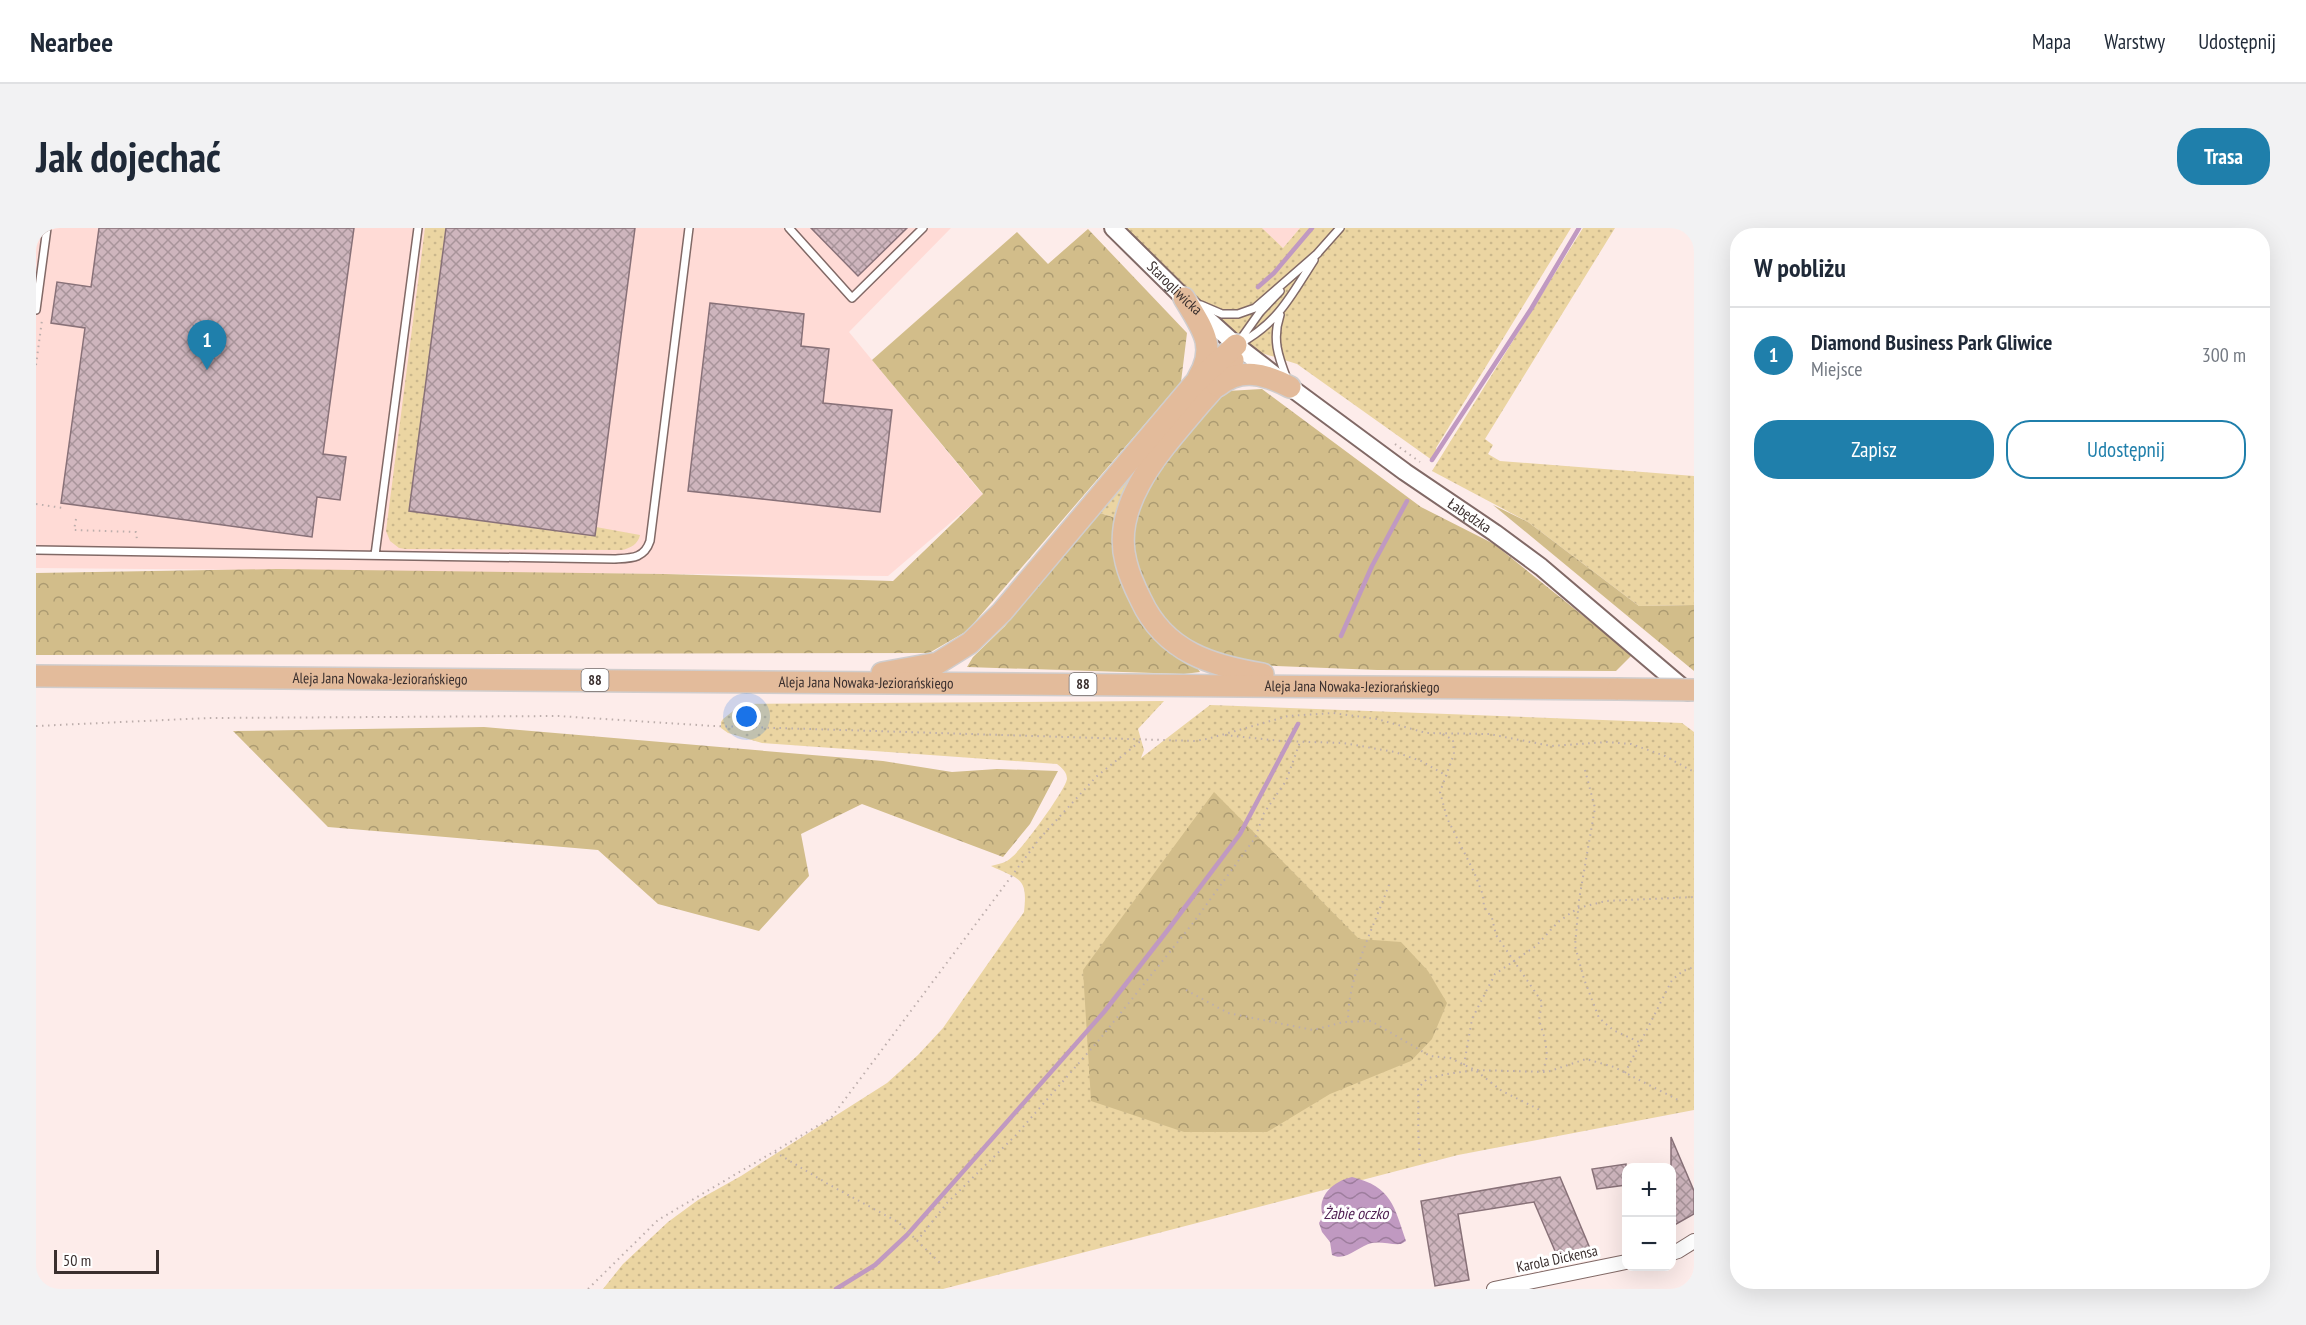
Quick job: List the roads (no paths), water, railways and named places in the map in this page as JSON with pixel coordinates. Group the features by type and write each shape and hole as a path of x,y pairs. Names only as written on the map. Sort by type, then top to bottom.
{"main road":[{"path":"1184,298 1205,335 1208,348 1201,389 1146,471 1134,494 1127,517 1124,540 1125,561 1134,585 1152,620 1185,651 1229,669 1334,685"},
{"path":"832,682 938,663 970,643 1002,612 1201,389 1236,345"},
{"path":"1201,389 1237,375 1252,374 1269,377 1290,387"},
{"name":"Aleja Jana Nowaka-Jeziorańskiego","path":"36,676 1334,685 1694,690"}],"street":[{"name":"Starogliwicka","path":"1113,228 1236,345"},
{"name":"Łabędzka","path":"1236,345 1290,387 1541,567 1694,698"},
{"path":"1676,1252 1694,1241"},
{"name":"Karola Dickensa","path":"1494,1289 1622,1263"}],"lane":[{"path":"36,310 47,228"},
{"path":"375,555 418,228"},
{"path":"36,550 614,559 641,556 647,550 653,522 689,228"},
{"path":"789,228 852,298 923,228"},
{"path":"1236,345 1260,312 1340,228"},
{"path":"1184,298 1222,314 1238,314 1255,308 1318,253"},
{"path":"1236,345 1257,334 1280,313 1318,253"},
{"path":"1280,313 1275,330 1275,342 1290,387"}],"water":[{"name":"Żabie oczko","path":"1352,1177 1376,1186 1384,1192 1394,1208 1406,1241 1401,1244 1372,1243 1347,1255 1337,1257 1332,1255 1330,1242 1322,1232 1319,1223 1323,1216 1322,1202 1328,1190"}],"waterway":[{"path":"1258,287 1274,273 1312,228"},
{"path":"1432,460 1531,309 1579,228"},
{"path":"1341,636 1372,566 1407,501"},
{"path":"836,1289 875,1265 907,1235 1104,1012 1240,834 1298,724"}],"place":[{"name":"Diamond Business Park Gliwice","path":"207,370"}]}
